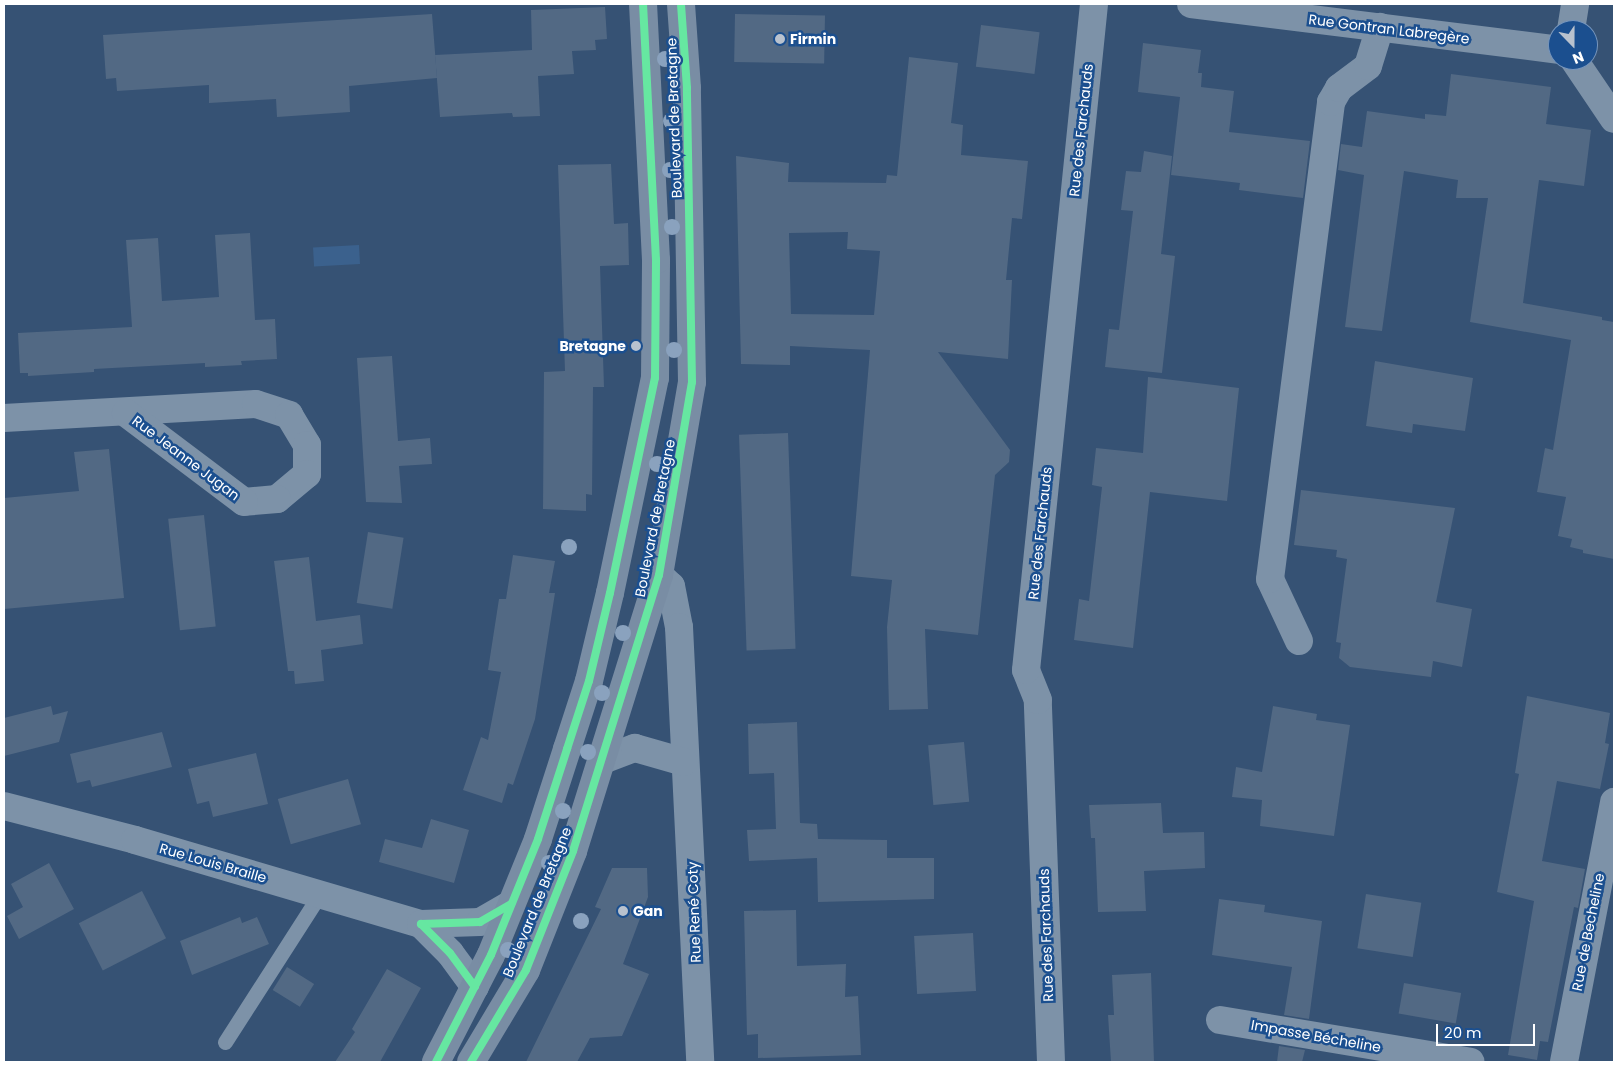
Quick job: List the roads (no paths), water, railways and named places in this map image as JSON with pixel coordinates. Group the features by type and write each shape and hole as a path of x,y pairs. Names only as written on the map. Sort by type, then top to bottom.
{"main road":[{"name":"Boulevard de Bretagne","path":"436,1062 475,987 512,904 538,839 589,681 655,378 656,260 642,4"},
{"name":"Boulevard de Bretagne","path":"471,1062 526,970 573,852 659,575 692,382 687,88 681,4"}],"street":[{"name":"Rue des Farchauds","path":"1051,1062 1038,700 1026,670 1094,4"},
{"name":"Rue Gontran Labregère","path":"1191,4 1247,7 1380,27 1548,49"},
{"path":"1573,20 1575,4"},
{"path":"1299,641 1270,579 1331,102 1339,88 1368,66 1380,27"},
{"path":"1581,70 1614,119"},
{"name":"Rue Jeanne Jugan","path":"4,418 126,413 256,404 289,415 307,444 307,474 277,499 244,502 126,413"},
{"name":"Rue René Coty","path":"659,575 671,586 679,627 684,762 700,1062"},
{"path":"603,760 635,748 684,762"},
{"name":"Rue de Becheline","path":"1564,1062 1614,802"},
{"name":"Rue Louis Braille","path":"4,806 135,840 420,924 480,922 512,904"},
{"name":"Rue Louis Braille","path":"420,924 450,953 475,987"},
{"name":"Impasse Bécheline","path":"1220,1020 1470,1062"}],"lane":[{"path":"225,1042 320,894"}],"water":[{"path":"359,245 360,264 314,266 313,247"}],"place":[{"name":"Firmin","path":"780,39"},
{"name":"Bretagne","path":"636,346"},
{"name":"Gan","path":"623,911"}]}
